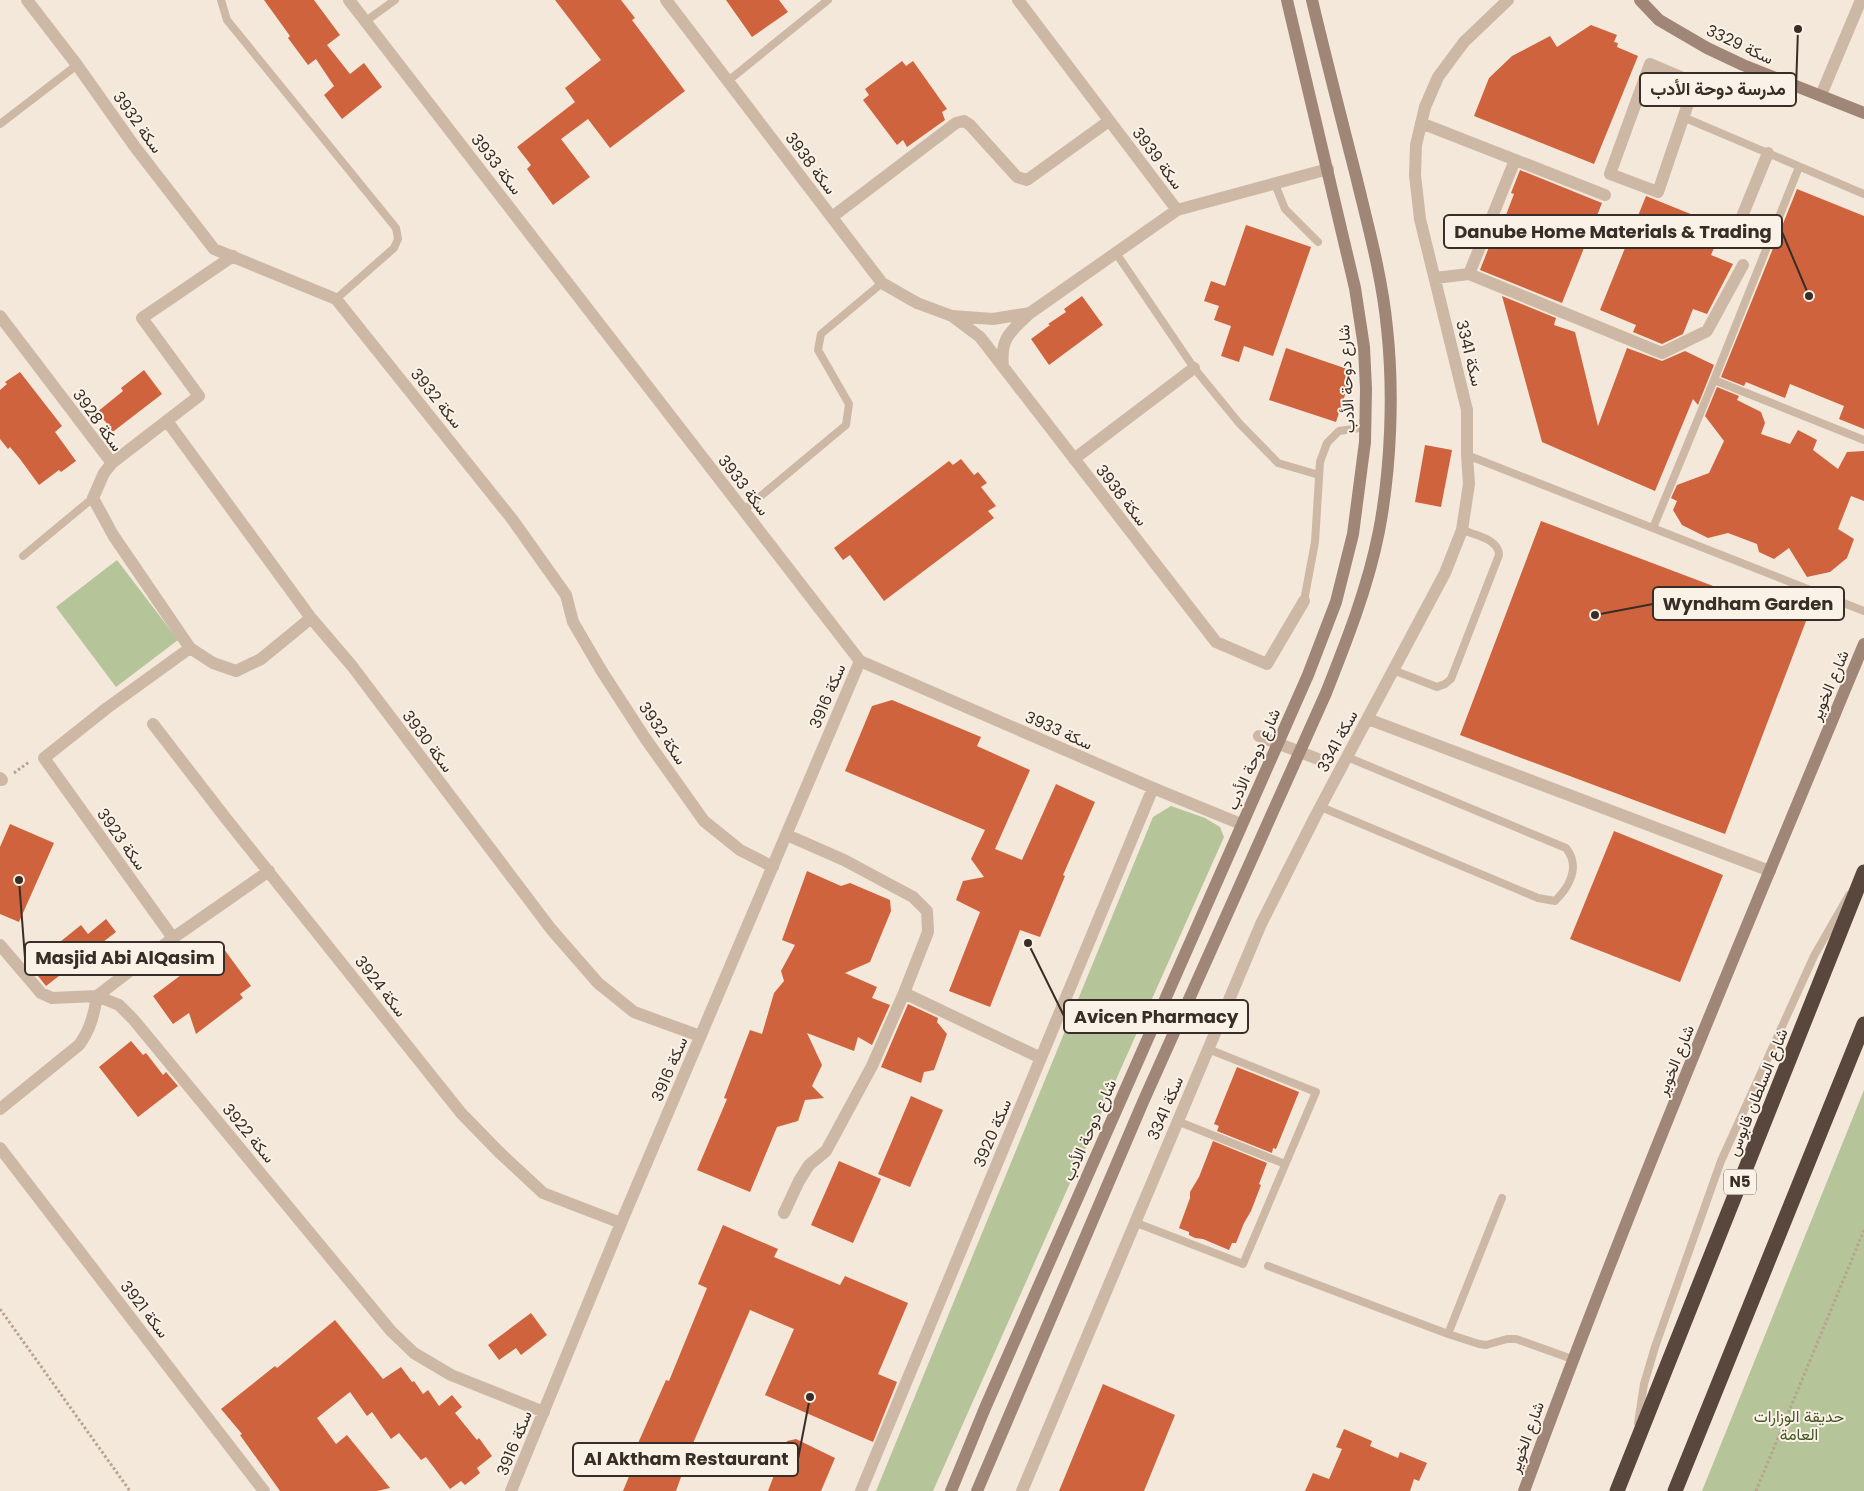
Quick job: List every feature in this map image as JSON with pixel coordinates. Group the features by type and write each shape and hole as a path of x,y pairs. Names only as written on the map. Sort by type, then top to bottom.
{"highway":[{"name":"شارع السلطان قابوس","path":"1617,1491 1864,872"},
{"path":"1675,1491 1864,1024"}],"main road":[{"name":"شارع دوحة الأدب","path":"951,1491 985,1408 1308,675 1336,602 1353,534 1361,484 1366,427 1364,347 1355,288 1287,0"},
{"path":"977,1491 1143,1102 1349,635 1370,569 1379,530 1386,477 1391,372 1387,327 1380,277 1312,0"},
{"name":"سكة 3329","path":"1640,0 1659,20 1707,48 1743,65 1864,112"},
{"name":"شارع الخوير","path":"1524,1491 1572,1359 1864,644"}],"street":[{"name":"سكة 3932","path":"27,0 77,65 135,147 214,248 336,299 512,519 566,595 573,622 601,670 644,738 704,821 740,850 773,867"},
{"name":"سكة 3933","path":"349,0 860,661 1153,788 1241,824"},
{"name":"سكة 3938","path":"666,0 882,283 917,303 952,316 992,319 1030,313"},
{"name":"سكة 3939","path":"1018,0 1177,210 1328,169"},
{"name":"سكة 3341","path":"1022,1491 1261,924 1445,573 1462,530 1469,484 1467,410 1420,219 1415,175 1416,145 1425,107 1438,77 1464,42 1508,0"},
{"path":"1821,95 1861,0"},
{"path":"1650,64 1695,84 1683,117 1658,192 1610,174 1650,64"},
{"path":"832,217 956,122 964,121 970,125 1017,178 1027,180 1109,121"},
{"path":"1421,123 1605,195"},
{"path":"1741,219 1768,153"},
{"path":"1469,274 1516,160"},
{"name":"سكة 3938","path":"1003,367 1002,355 1005,337 1030,313 1177,210"},
{"path":"112,463 199,396 142,318 233,256"},
{"path":"1435,278 1469,274 1662,353 1707,331 1743,265"},
{"name":"سكة 3928","path":"0,316 112,463 104,473 93,498"},
{"name":"سكة 3938","path":"952,316 980,337 1216,642 1267,664 1304,601"},
{"path":"1074,459 1194,368"},
{"name":"سكة 3930","path":"166,421 311,618 352,666 551,930 598,983 634,1012 700,1036"},
{"path":"93,498 113,535 190,648 213,663 236,671 261,659 311,618"},
{"path":"44,758 107,708 190,648"},
{"name":"سكة 3916","path":"512,1491 621,1223 860,661"},
{"path":"1368,719 1770,871"},
{"name":"سكة 3924","path":"153,724 461,1114 498,1152 543,1193 621,1223"},
{"path":"1259,736 1318,759"},
{"name":"سكة 3923","path":"44,758 173,938"},
{"name":"سكة 3920","path":"861,1491 1153,788"},
{"path":"784,1213 809,1164 826,1151 872,1066 928,932 927,911 913,897 844,860 787,835"},
{"path":"0,945 41,993 52,998 97,996 173,938 269,871"},
{"path":"904,993 1041,1058"},
{"path":"0,1109 79,1045 87,1033 92,1020 97,996"},
{"name":"سكة 3922","path":"97,996 118,1005 133,1019 391,1331 414,1353 450,1375 544,1412"},
{"name":"سكة 3921","path":"0,1148 264,1491"}],"lane":[{"path":"221,0 228,20 396,228 398,239 394,248 336,299"},
{"path":"366,21 395,0"},
{"path":"728,81 828,0"},
{"path":"0,124 77,65"},
{"path":"1683,117 1864,194"},
{"path":"1653,528 1800,167"},
{"path":"1275,184 1285,209 1318,242"},
{"path":"1116,253 1194,368 1239,423 1278,462 1319,476"},
{"path":"744,510 846,425 849,404 818,350 821,334 882,283"},
{"path":"1714,380 1864,440"},
{"path":"1304,601 1315,542 1320,462 1328,443 1339,431 1366,427"},
{"path":"1467,455 1864,611"},
{"path":"23,556 93,498"},
{"path":"1393,670 1437,687 1451,679 1499,555 1499,549 1493,542 1462,530"},
{"path":"1321,807 1538,898 1555,901 1566,890 1573,869 1572,856 1566,848 1347,757"},
{"path":"1637,1441 1641,1403 1649,1365 1722,1161 1814,956 1846,899 1864,872"},
{"path":"1134,1222 1243,1264 1316,1092 1208,1049"},
{"path":"1177,1121 1285,1164"},
{"path":"1448,1334 1502,1198"},
{"path":"1268,1266 1448,1334 1486,1345 1507,1339 1516,1339 1572,1359"}],"path":[{"path":"1,779 31,762 44,758"},
{"path":"1756,1491 1864,1230"},
{"path":"0,1309 130,1491"}],"green space":[{"path":"117,560 178,640 116,687 56,607"},
{"path":"1171,806 1205,818 1220,827 1224,837 933,1491 876,1491 1153,817"},
{"name":"حديقة الوزارات العامة","path":"1864,1090 1864,1491 1702,1491"}],"building":[{"path":"264,0 314,0 340,35 327,45 350,74 364,63 382,87 342,119 324,95 334,86 316,59 308,65"},
{"path":"555,0 621,0 635,18 632,20 685,91 610,148 588,119 561,139 590,177 553,205 527,169 531,165 517,147 575,102 565,88 601,60"},
{"path":"726,0 779,0 788,12 752,37"},
{"path":"1591,25 1617,35 1614,42 1618,43 1617,47 1638,56 1594,164 1474,116 1489,78 1512,56 1550,36 1557,47"},
{"path":"902,61 906,66 913,61 947,109 942,112 945,120 907,147 903,140 897,145 863,100 869,95 865,89"},
{"path":"1520,170 1602,203 1562,303 1480,270 1489,247 1493,249 1514,194 1511,193"},
{"path":"1797,189 1864,216 1864,429 1839,419 1844,406 1790,384 1785,398 1746,382 1744,386 1721,377"},
{"path":"1646,196 1723,227 1711,255 1733,264 1707,314 1693,309 1683,334 1662,344 1633,332 1636,325 1600,310"},
{"path":"1246,225 1311,247 1273,356 1244,346 1239,362 1221,356 1231,326 1214,320 1219,306 1204,301 1211,281 1225,286"},
{"path":"1082,296 1103,325 1049,365 1031,339 1066,312 1064,309"},
{"path":"1502,296 1556,318 1554,325 1575,332 1598,426 1627,348 1662,361 1685,351 1714,365 1698,405 1693,399 1655,491 1542,442"},
{"path":"1286,348 1353,371 1336,422 1269,400"},
{"path":"144,370 162,394 110,434 106,422 96,413 123,391 121,388"},
{"path":"20,372 62,426 55,432 76,461 61,472 59,470 39,485 10,447 8,449 0,439 0,390 7,384 5,382"},
{"path":"1717,387 1739,396 1737,400 1761,412 1765,423 1761,434 1790,444 1798,430 1817,440 1813,450 1838,469 1847,452 1864,451 1864,501 1851,496 1838,529 1854,539 1847,558 1830,572 1807,577 1789,548 1774,559 1759,552 1757,544 1728,533 1708,538 1682,525 1673,510 1677,501 1671,498 1677,485 1709,473 1724,441 1705,416"},
{"path":"1425,445 1452,450 1441,507 1415,502"},
{"path":"961,459 974,475 978,472 987,483 981,487 996,506 988,511 994,518 884,601 850,555 843,560 834,548 949,461 953,465"},
{"path":"1541,521 1806,621 1725,834 1460,735"},
{"path":"892,700 981,737 977,746 1030,770 995,849 1022,860 1056,784 1095,802 1063,875 1065,876 1040,937 1020,930 990,1007 949,991 980,912 956,900 963,881 984,877 971,859 985,830 845,771 872,706"},
{"path":"10,824 54,843 19,922 0,914 0,847"},
{"path":"1614,831 1723,875 1680,982 1570,939"},
{"path":"807,871 841,886 850,883 890,900 891,911 870,962 845,973 877,987 872,998 890,1005 872,1045 858,1037 854,1051 807,1033 822,1065 812,1086 824,1098 805,1100 798,1121 777,1127 750,1192 697,1170 727,1099 724,1098 750,1030 762,1034 774,993 784,981 781,971 795,945 782,940"},
{"path":"106,919 116,932 46,986 30,966 81,925 88,934"},
{"path":"221,945 251,986 240,994 243,998 196,1034 189,1013 173,1024 153,996"},
{"path":"908,1004 938,1018 937,1022 947,1034 934,1070 924,1072 921,1083 881,1067"},
{"path":"131,1041 143,1055 146,1053 163,1075 166,1072 178,1086 138,1117 99,1067"},
{"path":"1237,1067 1299,1092 1276,1149 1273,1148 1272,1153 1217,1131 1219,1126 1214,1124"},
{"path":"911,1096 943,1110 910,1187 878,1174"},
{"path":"1213,1141 1267,1163 1251,1211 1236,1243 1232,1243 1229,1250 1203,1239 1195,1238 1189,1235 1189,1232 1179,1228 1190,1198 1190,1192 1199,1177"},
{"path":"839,1161 881,1179 853,1243 811,1225"},
{"path":"723,1225 778,1249 774,1257 840,1285 845,1276 908,1303 878,1374 897,1382 873,1442 765,1395 794,1329 750,1310 679,1476 681,1477 676,1491 623,1491 639,1452 635,1450 666,1380 669,1381 707,1288 698,1284"},
{"path":"531,1313 547,1335 521,1355 516,1348 499,1360 488,1345"},
{"path":"335,1320 383,1379 401,1367 423,1394 428,1390 439,1406 452,1395 462,1407 455,1413 477,1440 479,1438 492,1456 477,1468 480,1473 465,1485 461,1481 450,1489 426,1457 421,1460 399,1433 391,1439 372,1412 367,1416 350,1392 317,1418 336,1444 347,1435 390,1488 377,1491 280,1491 240,1435 242,1434 221,1409 275,1366 277,1368"},
{"path":"1103,1384 1175,1415 1144,1491 1059,1491"},
{"path":"1344,1429 1372,1441 1370,1446 1398,1458 1400,1452 1427,1463 1419,1481 1414,1479 1410,1491 1305,1491 1313,1473 1329,1479 1342,1449 1336,1447"},
{"path":"796,1439 835,1458 821,1491 768,1491 787,1441"}],"place":[{"name":"مدرسة دوحة الأدب","path":"1798,29"},
{"name":"Danube Home Materials & Trading","path":"1809,296"},
{"name":"Wyndham Garden","path":"1595,615"},
{"name":"Masjid Abi AlQasim","path":"19,880"},
{"name":"Avicen Pharmacy","path":"1028,943"},
{"name":"Al Aktham Restaurant","path":"810,1397"}]}
